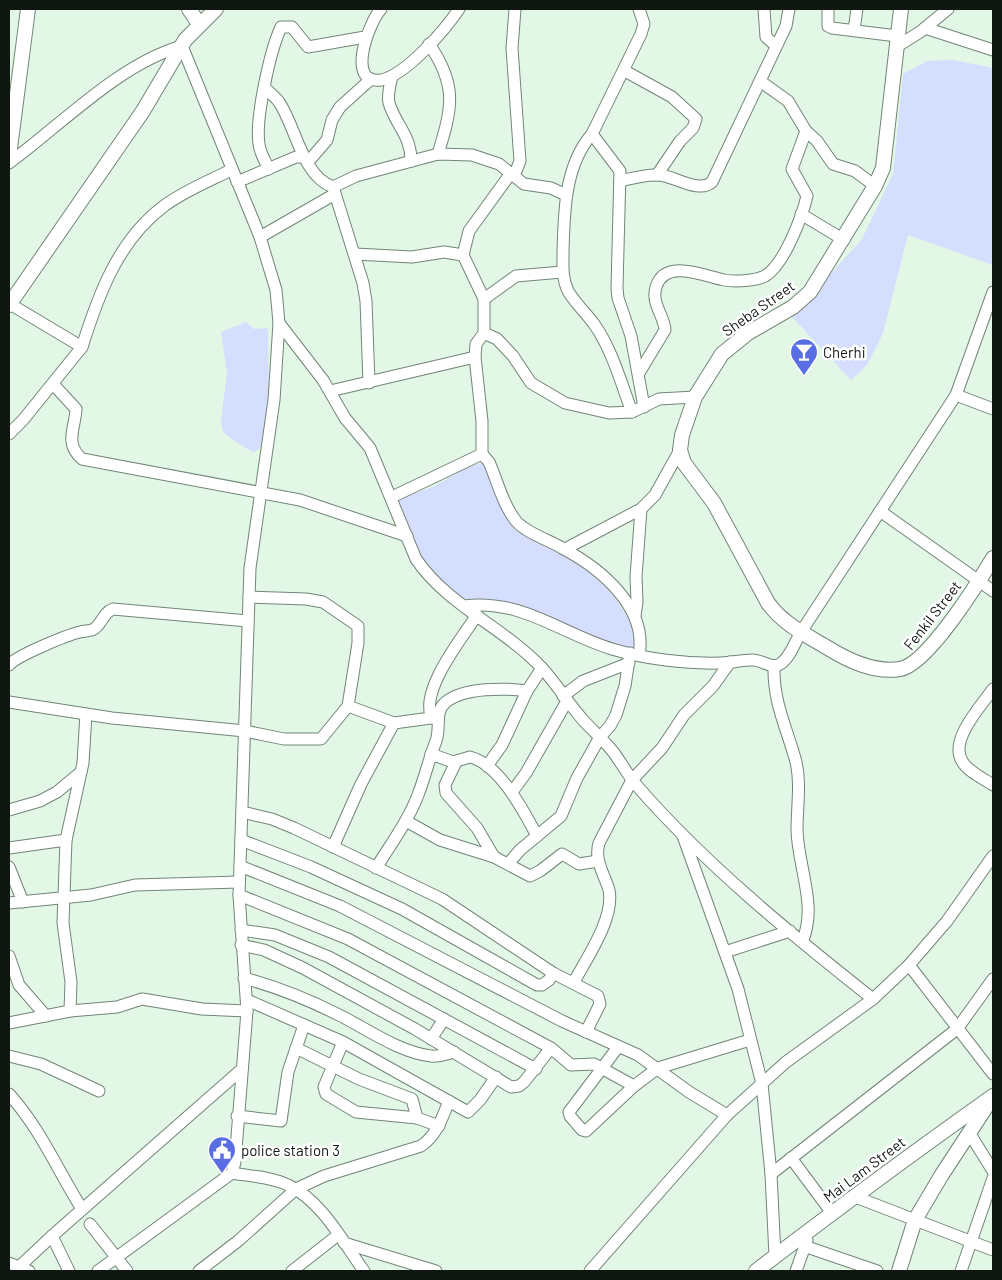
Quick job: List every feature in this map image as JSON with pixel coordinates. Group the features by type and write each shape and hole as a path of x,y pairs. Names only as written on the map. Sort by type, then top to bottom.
{"street":[{"path":"9,156 28,9"},
{"path":"190,9 199,24"},
{"path":"82,347 9,305 143,111 182,46 199,24 216,9"},
{"path":"381,9 365,37 362,66 363,72 371,79 380,80 392,76 429,44 459,9"},
{"path":"515,9 512,48 520,161 516,171 511,173 469,231 463,255 484,299 484,333 476,344 475,357 482,421 482,454 489,462 516,522 565,549 611,581 635,616"},
{"path":"632,412 604,341 595,324 568,291 562,272 566,195 583,145 592,134 642,34 644,24 639,9"},
{"path":"764,9 766,37 776,45"},
{"path":"620,181 657,175 667,176 700,187 707,186 720,167 786,26 790,9"},
{"path":"828,9 828,26 854,30 897,42 926,28 948,9"},
{"path":"854,30 857,9"},
{"name":"Sheba Street","path":"680,450 682,435 696,397 722,354 748,333 793,307 810,292 844,240 875,186 883,168 901,9"},
{"path":"268,169 258,143 259,116 268,66 281,27 292,27 308,47 365,37"},
{"path":"926,28 993,50"},
{"path":"429,44 444,68 451,104 449,118 438,154"},
{"path":"9,163 124,73 165,51 182,46"},
{"path":"98,1271 115,1256 232,1173 235,1162 240,1070 247,1005 240,930 239,882 250,568 274,400 279,323 276,290 260,237 231,170 182,46"},
{"path":"625,71 672,97 696,119 693,128 680,141 657,175"},
{"path":"392,76 388,98 410,142 411,161"},
{"path":"306,159 326,140 332,120 340,107 371,79"},
{"path":"760,81 788,101 806,131 817,141 833,164 855,172 875,186"},
{"path":"265,88 279,102 306,159 320,180 334,190 355,254 366,301 369,383"},
{"path":"639,373 665,330 665,324 655,302 656,287 665,274 672,271 695,272 734,281 763,277 779,261 794,232 806,193 792,169 806,131"},
{"path":"592,134 620,171 617,288 639,373 644,407"},
{"path":"260,237 356,176 438,154 472,155 499,164 524,184 550,188 566,195"},
{"path":"237,182 296,157 306,159"},
{"path":"9,434 53,384 82,347 99,297 114,265 133,237 162,208 231,170"},
{"path":"801,214 844,240"},
{"path":"355,254 412,257 444,252 463,255"},
{"path":"484,299 516,276 562,272"},
{"path":"464,606 490,604 533,614 633,657 730,662 756,660 774,666 782,663 956,395 993,292"},
{"path":"279,323 330,391 345,418 370,448 392,497 416,559 424,570 444,591 477,615 542,668 565,698 613,751 632,780 683,836 802,942 873,999"},
{"path":"484,333 496,339 513,356 531,383 546,394 565,403 610,413 632,412 658,399 696,397"},
{"path":"330,391 475,357"},
{"path":"53,384 76,408 70,441 75,452 82,459 300,500 407,536"},
{"path":"956,395 993,409"},
{"path":"565,549 640,509 655,495 680,450"},
{"name":"Fenkil Street","path":"680,450 684,463 714,503 777,617 846,658 875,669 901,669 918,661 979,581 993,558"},
{"path":"392,497 482,454"},
{"path":"508,864 537,836 562,816 577,778 600,737 610,726 616,715 633,657 642,644 635,616 640,509"},
{"path":"880,511 993,591"},
{"path":"9,702 86,714 245,731 284,739 320,739 348,706 358,643 358,626 323,602 306,599 249,597"},
{"path":"9,665 19,657 56,641 80,632 92,630 98,625 106,612 113,609 248,621"},
{"path":"436,717 429,710 432,693 445,663 477,615"},
{"path":"512,792 526,773 565,698 583,681 633,657"},
{"path":"574,982 595,944 609,908 609,891 598,861 597,851 599,843 632,780 662,748 684,715 714,686 730,662"},
{"path":"774,666 776,703 796,762 799,779 797,832 810,915 802,942"},
{"path":"487,766 502,744 528,690 542,668"},
{"path":"376,868 406,821 418,796 438,736 436,717 447,700 478,691 509,688 528,690"},
{"path":"993,689 961,736 958,750 962,762 993,785"},
{"path":"348,706 394,722 436,717"},
{"path":"70,1012 71,982 64,935 66,840 81,772 86,714"},
{"path":"333,847 361,784 394,722"},
{"path":"431,754 456,762 470,757 487,766 512,792 537,836"},
{"path":"456,762 445,785 446,793 477,828 494,858"},
{"path":"9,810 40,801 57,792 81,772"},
{"path":"242,812 272,819 442,899 552,972 598,996 600,1001 586,1032"},
{"path":"406,821 440,840 494,858 530,876 540,871 562,854 579,864 598,861"},
{"path":"683,836 738,989 762,1084 771,1174 775,1256"},
{"path":"9,848 66,840"},
{"path":"241,840 311,867 402,909 537,985 542,985 549,980 552,972"},
{"path":"590,1271 727,1115 786,1062 873,999 909,965 947,921 993,857"},
{"path":"240,866 340,906 442,960 638,1056 658,1068 689,1092 727,1115"},
{"path":"9,867 23,902"},
{"path":"9,903 105,893 135,885 239,882"},
{"path":"239,894 348,939 551,1048 571,1065 594,1064 634,1086"},
{"path":"240,930 275,935 328,957 536,1069"},
{"path":"726,952 790,931"},
{"path":"241,945 264,950 303,968 454,1052 511,1087 519,1086 536,1069 551,1048"},
{"path":"9,956 19,985 46,1016"},
{"path":"909,965 993,1074"},
{"path":"244,978 284,990 329,1010 395,1044 431,1056 454,1052"},
{"path":"771,1174 957,1029 993,979"},
{"path":"9,1023 70,1012 117,1007 142,999 202,1009 247,1005 304,1025 343,1042 465,1111 470,1110 496,1077"},
{"path":"431,1039 444,1019"},
{"path":"238,1116 281,1121 288,1072 304,1025"},
{"path":"618,1047 569,1112 570,1116 582,1130 586,1131 634,1086 658,1068 750,1040"},
{"path":"343,1042 323,1091 338,1103 366,1114 417,1118 439,1126"},
{"path":"384,1064 395,1044"},
{"path":"296,1048 333,1067 412,1099 417,1118"},
{"path":"9,1056 41,1064 99,1091"},
{"path":"19,1267 240,1070"},
{"path":"9,1094 20,1106 41,1137 82,1209"},
{"path":"899,1271 916,1220 941,1176 993,1096"},
{"name":"Mai Lam Street","path":"756,1271 812,1230 853,1196 993,1096"},
{"path":"199,1271 238,1241 296,1189 324,1176 421,1146 431,1140 449,1101"},
{"path":"970,1134 993,1171"},
{"path":"791,1158 832,1213"},
{"path":"232,1173 287,1184 296,1189 313,1203 364,1271"},
{"path":"961,1271 993,1178"},
{"path":"853,1196 993,1250"},
{"path":"90,1224 127,1271"},
{"path":"796,1271 804,1246 812,1230"},
{"path":"52,1236 69,1271"},
{"path":"292,1271 341,1239"},
{"path":"341,1239 436,1271"},
{"path":"804,1246 877,1271"}],"shaded area":[{"path":"953,60 993,68 993,265 908,235 883,333 867,365 851,380 792,317 862,239 893,174 903,74 927,61"},
{"path":"246,322 254,329 268,328 269,396 264,444 254,453 223,432 221,422 227,373 221,332"},
{"path":"483,463 514,529 570,557 611,591 630,621 637,638 635,654 529,614 451,595 420,565 398,499 433,487 471,465"}],"place":[{"name":"Cherhi","path":"804,376"},
{"name":"police station 3","path":"222,1174"}]}
